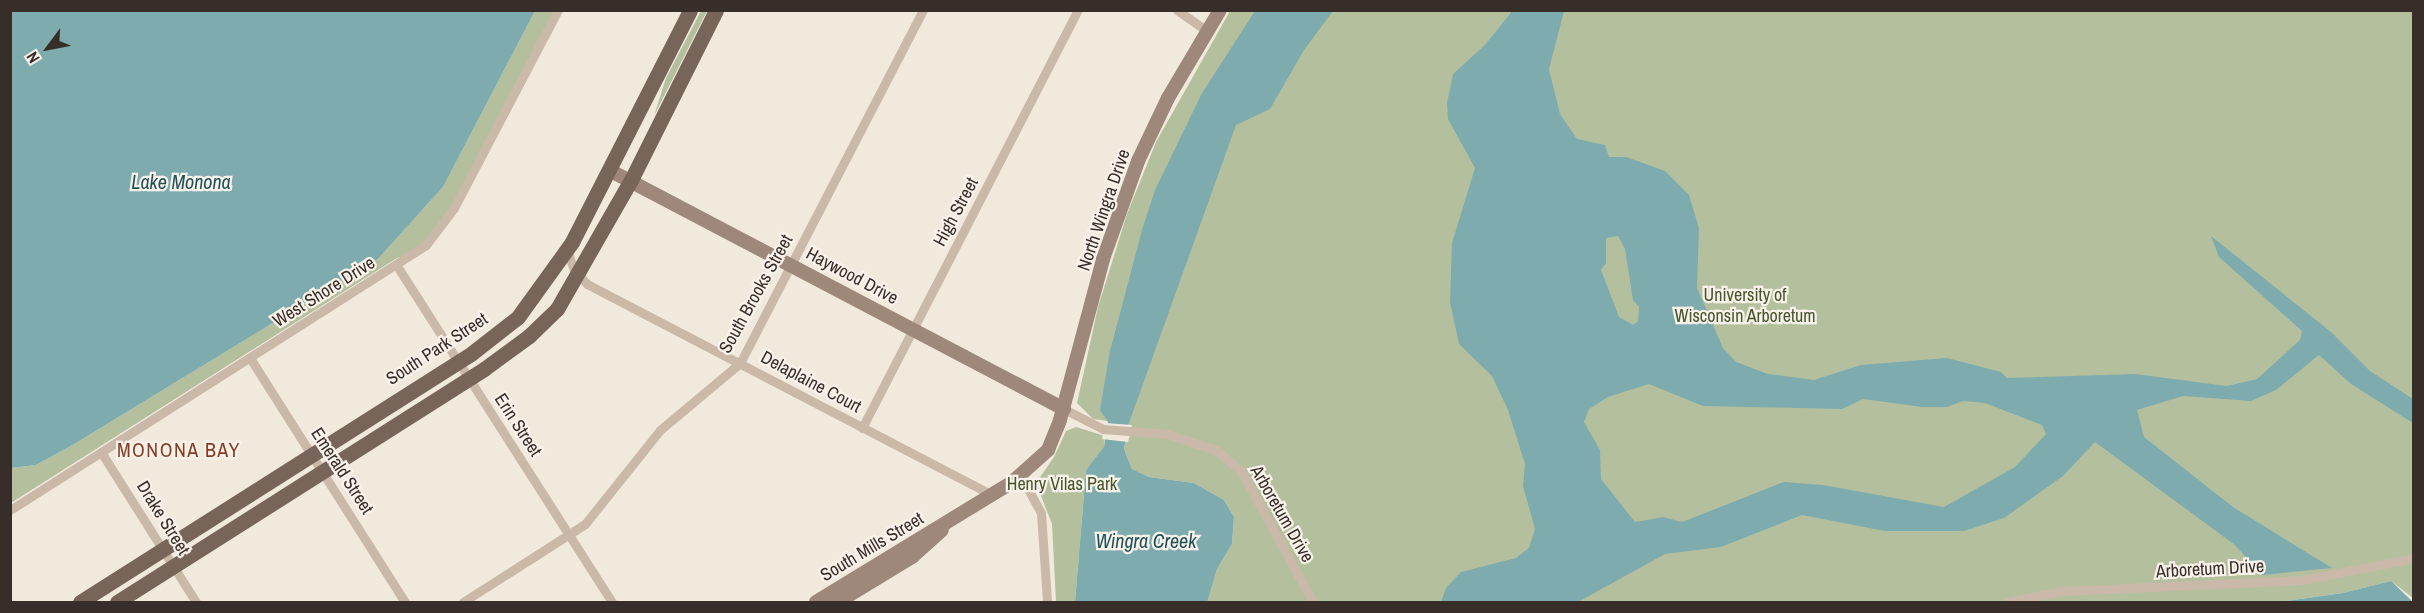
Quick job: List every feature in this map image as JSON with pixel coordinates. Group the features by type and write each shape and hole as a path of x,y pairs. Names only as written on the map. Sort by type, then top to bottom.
{"main road":[{"name":"South Park Street","path":"80,603 458,361 518,317 567,250 690,10"},
{"path":"117,603 469,378 529,336 557,309 578,277 631,180 717,10"}],"street":[{"name":"West Shore Drive","path":"10,510 397,266 426,245 449,217 558,10"},
{"name":"South Brooks Street","path":"463,603 569,535 606,502 637,456 666,424 740,363 923,10"},
{"name":"High Street","path":"862,428 1078,10"},
{"path":"1177,10 1207,31"},
{"name":"North Wingra Drive","path":"1054,436 1064,409 1103,259 1125,195 1168,98 1220,10"},
{"name":"Haywood Drive","path":"609,170 914,329 1064,409 1076,418"},
{"path":"567,250 578,277"},
{"name":"Erin Street","path":"397,266 612,603"},
{"name":"Delaplaine Court","path":"578,277 992,495"},
{"name":"Emerald Street","path":"250,358 405,603"},
{"name":"Arboretum Drive","path":"1076,418 1102,429 1191,439 1216,450 1241,471 1313,603"},
{"name":"South Mills Street","path":"816,603 1021,476 1048,450 1054,436"},
{"name":"Drake Street","path":"101,452 196,603"},
{"path":"1021,476 1041,513 1047,603"},
{"name":"South Mills Street","path":"838,603 912,557 948,523"},
{"name":"Arboretum Drive","path":"2007,603 2062,591 2302,580 2414,558"}],"green space":[{"path":"535,11 558,11 454,208 415,254 397,258 11,503 11,468 36,465 76,443 378,259 443,187"},
{"path":"701,11 707,11 654,116 666,78"},
{"name":"University of Wisconsin Arboretum","path":"1230,11 2413,11 2413,598 2391,581 2343,593 2279,602 1206,602 1217,569 1232,544 1234,517 1224,500 1194,483 1149,477 1132,469 1124,449 1129,424 1093,419 1077,403 1098,307 1127,214 1156,142"},
{"name":"Henry Vilas Park","path":"1076,427 1105,436 1104,448 1086,470 1075,602 1056,602 1052,524 1036,483 1054,457 1066,431"}],"water":[{"path":"1513,10 1564,11 1549,69 1560,114 1577,139 1605,145 1609,157 1626,157 1665,171 1689,195 1699,228 1697,288 1723,348 1736,362 1768,374 1814,380 1861,365 1947,358 2001,372 2007,378 2135,374 2227,386 2257,379 2300,340 2302,331 2219,257 2211,236 2331,332 2370,371 2413,399 2413,423 2351,384 2319,355 2276,390 2251,401 2183,396 2137,410 2144,437 2233,507 2332,568 2262,575 2235,545 2095,442 2063,476 2004,518 1964,531 1885,531 1802,515 1721,547 1665,554 1578,602 1441,602 1446,588 1461,572 1516,558 1529,548 1535,529 1523,486 1525,464 1508,410 1492,376 1459,344 1450,302 1452,243 1475,168 1448,119 1447,103 1453,74 1485,45","holes":["1618,236 1625,249 1633,300 1639,307 1638,321 1633,325 1619,317 1601,270 1606,263 1606,238","1649,384 1703,406 1842,409 1863,399 1922,407 1947,407 1963,401 1985,403 2042,425 2046,434 2015,467 1944,507 1823,485 1784,482 1682,522 1663,517 1635,522 1601,479 1600,450 1584,422 1589,409 1608,397"]},
{"name":"Lake Monona","path":"10,11 535,11 443,187 378,259 76,443 36,465 11,468"},
{"name":"Wingra Creek","path":"1255,11 1333,11 1304,50 1270,109 1236,125 1129,423 1124,449 1132,469 1149,477 1194,483 1224,500 1234,517 1232,544 1217,569 1207,602 1075,602 1086,470 1104,447 1108,422 1100,410 1110,351 1142,230 1155,190 1202,93"},
{"path":"2391,581 2413,602 2279,602 2343,593"}],"pier":[{"path":"1105,423 1132,425 1128,442 1102,439"}],"district":[{"name":"MONONA BAY","path":"179,449"}]}
